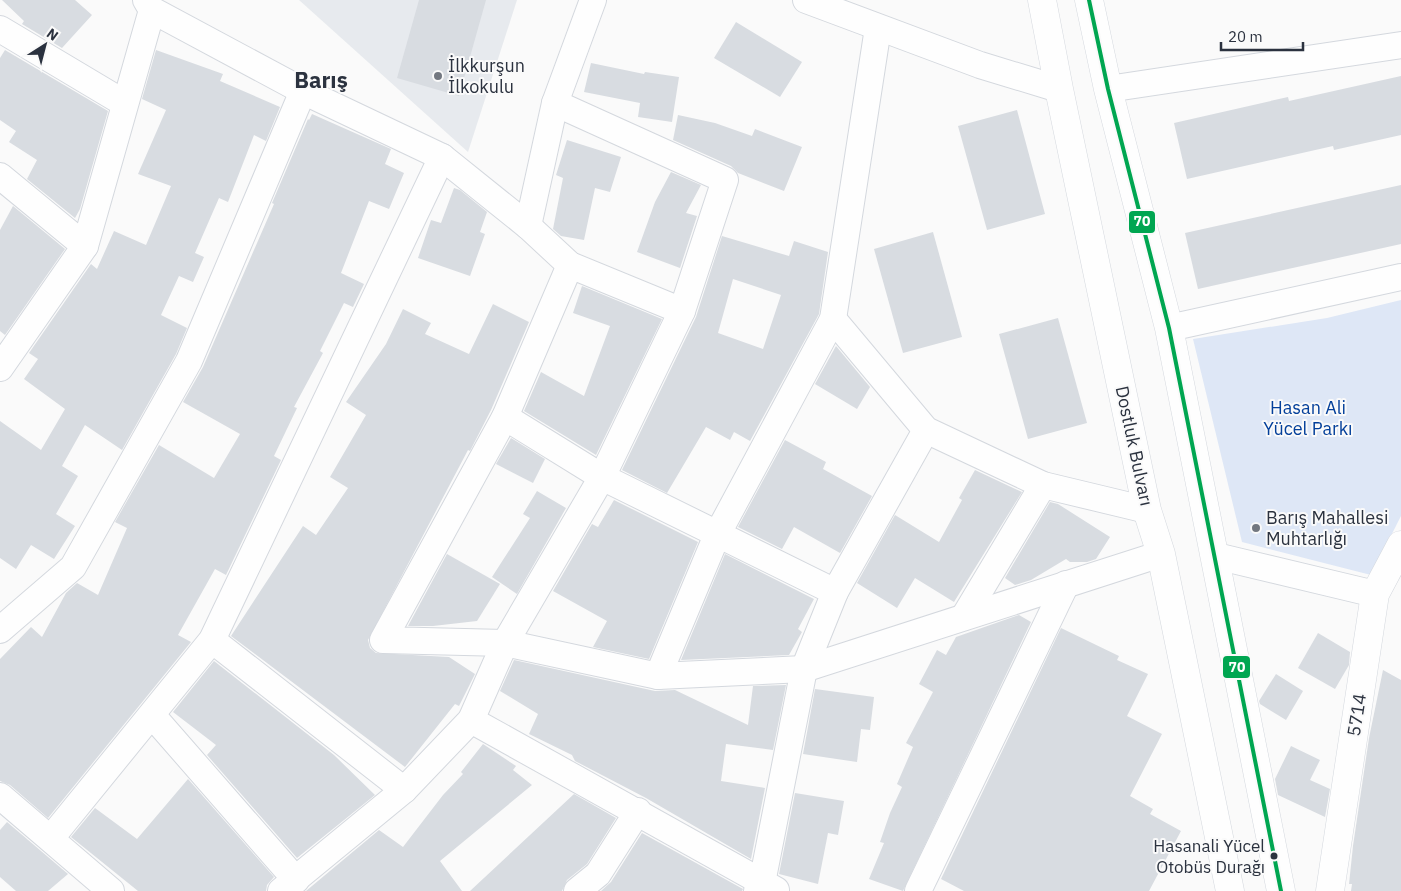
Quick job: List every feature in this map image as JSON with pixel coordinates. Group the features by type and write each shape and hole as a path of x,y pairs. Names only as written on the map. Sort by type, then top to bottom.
{"main road":[{"name":"Dostluk Bulvarı","path":"1042,0 1147,510 1160,554 1230,891"},
{"path":"1089,0 1108,89 1169,328 1216,556 1281,891"},
{"name":"5714","path":"1330,891 1375,594 1401,545"}],"street":[{"path":"528,226 556,103 593,0"},
{"path":"806,0 980,65 1059,89"},
{"path":"0,368 85,246 149,5 303,91 442,157 528,226 570,265 682,312"},
{"path":"658,676 717,535 832,319 878,28"},
{"path":"0,29 124,103"},
{"path":"1108,89 1401,45"},
{"path":"5,618 73,567 189,361 303,91"},
{"path":"152,715 288,886 404,790 471,720 506,643 602,476 682,312 725,180 556,103"},
{"path":"51,838 212,640 442,157"},
{"path":"0,176 85,246"},
{"path":"570,265 505,417 383,640 506,643 658,676 804,669 1160,554"},
{"path":"1169,328 1401,277"},
{"path":"832,319 926,430 1043,485 1147,510"},
{"path":"505,417 602,476 717,535 835,592"},
{"path":"471,720 638,811 766,888 804,669 835,592 926,430"},
{"path":"964,617 1043,485"},
{"path":"1216,556 1375,594"},
{"path":"918,891 1066,584"},
{"path":"212,640 404,790"},
{"path":"0,796 111,891"},
{"path":"576,891 598,874 638,811"}],"shaded area":[{"name":"İlkkurşun İlkokulu","path":"299,0 517,0 468,152"}],"green space":[{"name":"Hasan Ali Yücel Parkı","path":"1401,300 1401,516 1371,575 1242,542 1193,339 1327,318"}],"building":[{"path":"2,0 75,0 92,15 62,48 22,24 24,21"},
{"path":"419,0 486,0 459,96 397,78"},
{"path":"736,22 802,62 780,97 714,58"},
{"path":"5,50 108,111 80,209 75,218 27,179 37,160 9,142 16,131 0,120 0,58"},
{"path":"156,50 223,74 220,81 280,107 266,141 254,135 228,202 219,198 195,253 204,257 193,282 179,276 161,315 187,328 176,354 122,450 85,425 62,466 78,476 56,514 75,526 54,559 31,545 16,569 0,558 0,421 41,450 65,409 24,379 38,359 29,353 91,264 97,269 114,231 146,245 171,186 138,174 166,110 142,99"},
{"path":"591,63 644,74 645,72 679,77 672,122 638,117 640,103 584,92"},
{"path":"1401,76 1401,135 1334,150 1333,146 1187,179 1174,123 1288,97 1289,101"},
{"path":"1017,110 1045,214 987,230 958,126"},
{"path":"312,114 391,149 385,164 404,173 389,209 369,201 341,273 364,284 353,307 344,303 320,351 323,353 294,407 297,408 274,456 281,460 226,575 215,569 178,635 191,642 48,818 10,785 0,781 0,659 31,627 42,637 66,593 77,583 98,595 127,528 115,522 159,445 214,478 240,434 183,402 203,367 274,204 272,203 308,119"},
{"path":"678,115 715,123 752,136 755,129 802,147 784,191 738,173 731,166 673,140"},
{"path":"567,140 621,157 610,192 595,188 584,240 561,236 553,229 563,178 556,175"},
{"path":"671,172 701,185 686,213 697,216 680,268 637,252 655,202"},
{"path":"1401,185 1401,244 1198,289 1185,233"},
{"path":"454,188 460,190 487,212 480,232 485,234 470,276 418,258 431,220 441,223"},
{"path":"13,206 65,249 5,335 0,331 0,230"},
{"path":"933,232 962,337 903,353 874,249"},
{"path":"722,236 789,256 794,241 828,252 819,314 750,441 734,432 730,440 706,427 667,493 622,470 696,317","holes":["733,279 781,295 763,349 718,333"]},
{"path":"582,286 662,319 596,455 524,411 541,372 584,396 610,326 573,313"},
{"path":"493,304 529,322 491,410 368,640 370,648 376,653 449,657 475,674 459,706 455,704 405,767 231,636 303,526 316,535 348,488 330,477 366,415 346,402 386,344 403,309 431,323 425,334 469,354"},
{"path":"1058,318 1087,423 1028,439 999,334"},
{"path":"836,346 870,387 857,409 815,384"},
{"path":"511,438 545,459 533,483 496,464"},
{"path":"785,440 826,462 823,469 872,496 840,553 794,527 782,549 738,527"},
{"path":"975,470 1022,492 954,602 915,578 897,608 857,583 895,515 939,542 962,500 959,498"},
{"path":"537,491 566,508 517,594 492,577 530,518 523,514"},
{"path":"614,500 698,542 649,659 593,647 607,621 553,591 592,524 598,527"},
{"path":"1050,502 1058,504 1110,537 1096,559 1087,562 1070,562 1066,559 1031,580 1015,585 1005,578"},
{"path":"447,554 500,584 477,621 433,626 408,626"},
{"path":"725,554 814,599 798,629 802,632 789,655 681,660"},
{"path":"1019,615 1031,622 903,891 869,879 884,843 880,842 890,813 902,787 897,784 913,747 906,743 933,692 919,684 937,650 946,655 956,637"},
{"path":"1061,628 1119,656 1117,660 1148,674 1127,716 1162,734 1130,796 1153,809 1150,814 1181,831 1149,891 964,891 941,879"},
{"path":"1318,633 1350,652 1349,665 1335,689 1298,668"},
{"path":"514,660 655,691 675,690 748,725 753,686 786,685 773,750 726,744 721,781 765,788 751,859 646,798 575,761 572,755 529,734 538,714 500,691"},
{"path":"214,661 334,755 375,795 297,858 207,755 216,745 173,712"},
{"path":"1383,670 1401,680 1401,891 1351,891 1352,884 1349,884 1353,846 1369,738"},
{"path":"1276,674 1303,691 1286,720 1260,704 1259,701"},
{"path":"815,689 874,697 870,730 861,729 857,762 803,754"},
{"path":"483,744 516,766 513,770 532,785 440,861 462,891 306,891 379,830 403,847 443,795 463,774 461,772"},
{"path":"1291,746 1320,760 1310,780 1330,789 1325,817 1278,795 1275,779"},
{"path":"188,779 274,877 267,885 266,891 138,891 71,837 95,808 137,839"},
{"path":"795,793 844,801 838,835 828,833 818,884 779,874"},
{"path":"574,794 616,818 587,864 567,880 562,891 470,891"},
{"path":"7,822 68,874 48,891 16,891 0,877 0,830"},
{"path":"642,833 743,889 742,891 601,891 611,882"}],"transit line":[{"name":"70","path":"1089,0 1108,89 1169,328 1281,891"}],"place":[{"name":"İlkkurşun İlkokulu","path":"438,76"},
{"name":"Barış Mahallesi Muhtarlığı","path":"1256,528"},
{"name":"Hasanali Yücel Otobüs Durağı","path":"1274,856"}],"district":[{"name":"Barış","path":"321,80"}]}
